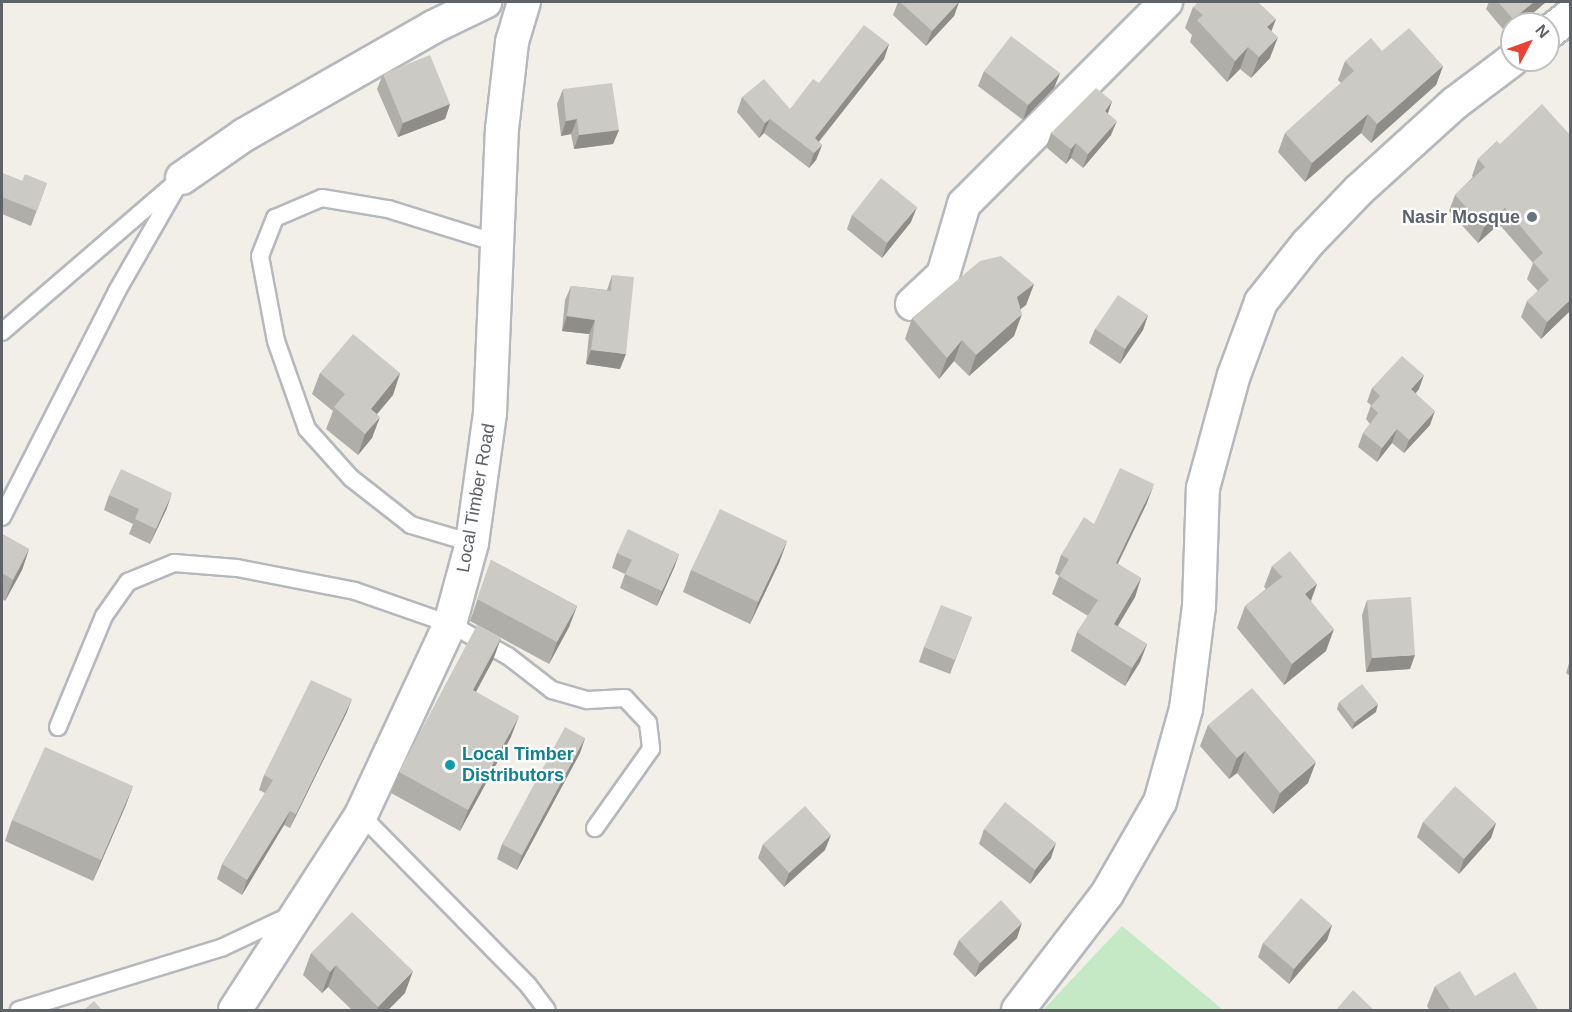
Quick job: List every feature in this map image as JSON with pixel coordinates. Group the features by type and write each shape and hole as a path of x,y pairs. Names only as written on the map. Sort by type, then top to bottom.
{"street":[{"path":"182,178 244,135 433,27 485,2"},
{"name":"Local Timber Road","path":"235,1011 361,815 450,624 472,543 490,413 500,244 502,129 512,42 524,2"},
{"path":"912,304 943,275 964,204 1166,2"},
{"path":"1018,1011 1107,894 1160,802 1186,709 1199,606 1203,488 1234,375 1261,302 1308,243 1359,190 1455,104 1500,69"}],"lane":[{"path":"2,332 182,178"},
{"path":"2,517 117,291 182,178"},
{"path":"472,543 411,525 351,478 308,429 276,341 260,256 275,218 322,198 388,209 500,244"},
{"path":"58,727 104,616 128,582 174,563 237,568 355,591 450,624 508,656 552,690 588,700 626,699 648,723 651,749 595,828"},
{"path":"361,815 528,985 547,1011"},
{"path":"19,1011 221,948 300,911"}],"green space":[{"path":"1122,926 1223,1010 1043,1010"}],"building":[{"path":"900,2 959,2 932,31"},
{"path":"1198,2 1258,2 1276,19 1267,27 1278,37 1259,57 1248,47 1235,61 1197,20 1203,15 1193,7"},
{"path":"1498,2 1534,2 1522,12 1507,12"},
{"path":"864,25 889,44 815,138 822,145 814,153 770,119 765,123 742,97 764,79 790,109 813,79 819,83"},
{"path":"1409,28 1443,66 1377,124 1368,114 1312,163 1285,133 1354,71 1345,61 1371,38 1382,51"},
{"path":"1011,36 1060,73 1028,105 984,71"},
{"path":"430,55 450,104 403,123 383,74"},
{"path":"612,83 619,130 579,135 577,119 566,121 563,89"},
{"path":"1096,88 1112,101 1105,111 1117,121 1088,154 1076,143 1071,149 1051,133"},
{"path":"1542,104 1570,135 1570,300 1547,322 1527,301 1549,280 1533,262 1543,253 1505,208 1484,227 1455,195 1485,167 1478,159 1497,141 1500,144"},
{"path":"2,173 22,181 25,174 47,183 37,211 2,197"},
{"path":"881,178 917,207 887,243 852,215"},
{"path":"1001,256 1034,284 1017,297 1022,314 976,355 962,340 947,358 912,318 980,261"},
{"path":"612,275 634,277 626,354 591,350 595,320 567,316 571,286 611,291"},
{"path":"1118,295 1148,315 1125,349 1095,329"},
{"path":"353,334 400,373 371,409 380,417 365,434 334,407 345,394 320,373"},
{"path":"1402,356 1424,375 1411,389 1435,411 1409,440 1397,429 1382,448 1363,433 1378,413 1371,406 1380,396 1372,388"},
{"path":"1120,468 1154,484 1116,563 1141,578 1114,624 1147,644 1132,668 1077,632 1098,600 1059,576 1069,559 1061,555 1084,517 1094,524"},
{"path":"121,469 172,493 156,529 135,519 139,509 109,495"},
{"path":"720,509 787,541 758,602 691,570"},
{"path":"628,529 679,554 662,591 625,574 632,560 617,553"},
{"path":"2,534 29,549 13,580 2,573"},
{"path":"1290,551 1317,584 1305,594 1334,629 1292,664 1245,606 1282,577 1272,566"},
{"path":"491,560 577,606 557,642 477,599"},
{"path":"1411,597 1415,655 1372,658 1367,600"},
{"path":"941,605 972,617 955,660 924,647"},
{"name":"Local Timber Distributors","path":"477,625 501,638 473,690 519,716 468,810 399,772"},
{"path":"311,680 352,699 296,814 290,811 247,880 222,864 273,780 264,775"},
{"path":"1362,684 1378,704 1355,722 1339,702"},
{"path":"1252,688 1316,762 1280,793 1245,751 1237,758 1208,725"},
{"path":"565,727 585,738 522,855 502,844"},
{"path":"45,747 133,786 101,860 12,820"},
{"path":"1455,786 1496,823 1464,859 1423,822"},
{"path":"1005,802 1056,843 1035,870 984,829"},
{"path":"805,806 831,835 789,873 763,844"},
{"path":"1301,898 1332,925 1294,969 1263,943"},
{"path":"1001,900 1022,923 980,963 959,940"},
{"path":"352,912 413,971 378,1007 336,965 330,972 311,953"},
{"path":"1460,971 1475,996 1515,972 1539,1011 1451,1011 1435,986"},
{"path":"1353,990 1375,1011 1335,1011"},
{"path":"94,1001 103,1011 83,1011"}],"place":[{"name":"Nasir Mosque","path":"1532,217"},
{"name":"Local Timber Distributors","path":"450,765"}]}
